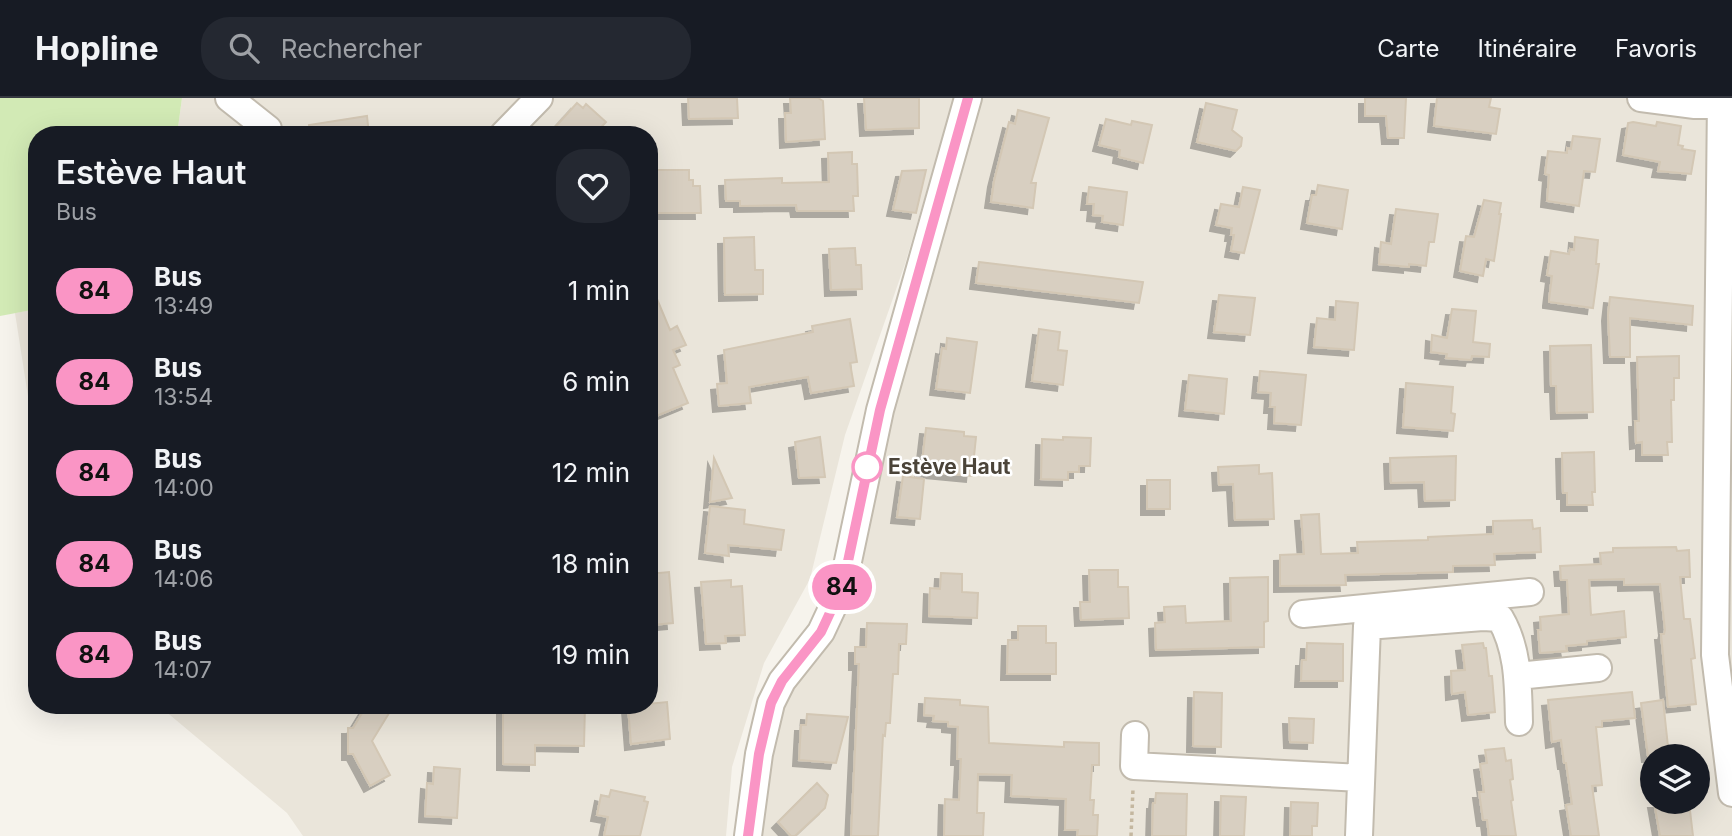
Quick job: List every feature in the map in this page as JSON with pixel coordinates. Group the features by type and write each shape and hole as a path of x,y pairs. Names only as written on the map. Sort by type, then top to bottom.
{"street":[{"path":"512,126 539,98"},
{"path":"748,836 759,754 771,703 782,681 821,632 843,585 880,410 968,98"},
{"path":"1640,98 1695,105 1721,101 1715,654 1732,793"},
{"path":"1367,617 1530,592"},
{"path":"1303,614 1500,618 1511,635 1518,676 1519,722"},
{"path":"1359,836 1367,617"},
{"path":"1518,676 1598,668"},
{"path":"1135,735 1134,766 1361,778"}],"path":[{"path":"1131,836 1134,766"}],"shaded area":[{"path":"182,98 954,98 905,264 845,435 810,579 764,663 732,767 726,836 303,836 287,813 169,714 658,714 658,126 178,126"},
{"path":"977,98 1732,98 1732,836 758,836 765,784 782,709 793,687 832,637 888,414"},
{"path":"28,311 28,396 15,313"}],"green space":[{"path":"0,98 182,98 178,126 28,126 28,311 0,316"}],"building":[{"path":"688,98 737,98 738,118 689,119"},
{"path":"790,98 818,98 823,101 825,139 786,142 785,113 791,113"},
{"path":"864,98 919,98 919,128 866,130"},
{"path":"1365,98 1406,98 1404,138 1388,138 1386,116 1365,116"},
{"path":"1437,98 1491,98 1489,107 1500,109 1496,134 1434,126"},
{"path":"577,103 583,108 586,104 606,122 602,126 556,126"},
{"path":"1206,103 1237,110 1232,130 1242,138 1241,146 1236,151 1197,142"},
{"path":"1018,110 1049,118 1031,183 1036,183 1033,208 991,202 1009,122 1015,124"},
{"path":"367,116 368,126 309,126"},
{"path":"1106,119 1131,125 1132,121 1152,125 1143,163 1119,157 1120,150 1099,145"},
{"path":"1628,123 1681,126 1678,145 1683,146 1682,149 1695,151 1691,174 1658,171 1660,162 1623,155"},
{"path":"1573,136 1600,139 1595,172 1584,171 1579,206 1547,201 1549,175 1545,174 1548,151 1567,153 1567,148 1571,149"},
{"path":"852,152 852,164 857,164 858,196 853,196 854,211 797,211 796,205 740,206 740,201 726,201 725,180 782,178 782,183 829,182 828,153"},
{"path":"658,170 689,170 689,180 693,180 693,186 700,186 701,213 658,213"},
{"path":"926,170 916,213 893,210 902,171"},
{"path":"1318,185 1348,190 1342,229 1307,223 1312,195 1316,195"},
{"path":"1089,187 1127,192 1123,225 1102,222 1103,216 1093,215 1094,204 1087,204"},
{"path":"1243,187 1260,190 1244,253 1231,251 1234,235 1231,235 1232,228 1216,225 1221,204 1239,207"},
{"path":"1484,200 1501,203 1501,214 1494,261 1486,259 1483,276 1460,271 1466,236 1474,237"},
{"path":"1396,209 1438,214 1434,242 1429,242 1426,266 1379,264 1381,242 1391,244"},
{"path":"754,237 755,270 763,270 763,294 725,295 724,238"},
{"path":"1575,237 1598,240 1596,264 1599,264 1593,308 1549,302 1552,276 1547,275 1551,251 1569,254 1570,249 1574,250"},
{"path":"855,248 856,265 861,265 862,289 831,290 829,249"},
{"path":"979,262 1143,282 1139,303 976,283"},
{"path":"1219,295 1255,298 1250,335 1214,332"},
{"path":"1610,297 1693,306 1692,325 1630,318 1630,357 1610,357"},
{"path":"658,301 670,330 677,326 686,345 673,350 680,365 673,368 688,403 658,415"},
{"path":"1336,301 1358,303 1354,350 1314,347 1317,318 1335,320"},
{"path":"1452,309 1476,311 1473,342 1490,344 1489,357 1472,356 1471,360 1446,358 1447,354 1431,352 1432,335 1447,338"},
{"path":"850,319 857,362 850,363 854,386 811,393 808,377 749,387 751,403 719,406 717,384 727,383 724,350 813,332 812,326"},
{"path":"1039,329 1060,332 1058,350 1067,351 1063,385 1032,381"},
{"path":"947,338 977,342 970,393 936,389 942,348 946,349"},
{"path":"1591,345 1593,412 1557,413 1556,386 1551,386 1550,346"},
{"path":"1679,356 1679,378 1674,378 1674,400 1671,400 1672,442 1667,442 1668,455 1642,455 1642,442 1636,443 1635,421 1639,421 1637,357"},
{"path":"1260,371 1306,375 1301,425 1274,423 1275,407 1270,407 1271,393 1258,392"},
{"path":"1189,375 1227,379 1224,414 1185,410"},
{"path":"1406,383 1453,387 1453,431 1403,427"},
{"path":"926,428 964,432 964,436 976,437 972,476 921,471"},
{"path":"820,437 825,477 799,478 795,442"},
{"path":"1063,437 1091,438 1090,466 1079,466 1079,472 1068,472 1068,480 1041,479 1042,439 1063,440"},
{"path":"1594,452 1593,505 1567,505 1567,493 1563,493 1562,453"},
{"path":"1456,456 1455,500 1425,501 1424,482 1391,483 1390,458"},
{"path":"714,458 732,498 710,502"},
{"path":"1259,465 1259,474 1272,473 1274,519 1235,520 1233,484 1219,485 1218,467"},
{"path":"903,476 924,479 920,519 897,517"},
{"path":"1147,480 1170,480 1170,509 1147,509"},
{"path":"710,506 745,510 744,524 784,530 781,550 728,545 729,556 705,553"},
{"path":"1319,514 1321,554 1358,553 1357,542 1428,540 1428,537 1493,534 1493,521 1532,520 1533,529 1540,528 1541,552 1494,554 1495,565 1453,566 1453,572 1345,575 1346,585 1280,586 1280,555 1304,554 1301,515"},
{"path":"1676,547 1677,551 1689,550 1690,577 1680,577 1684,619 1690,619 1695,658 1691,659 1696,704 1668,707 1661,634 1664,634 1665,630 1660,584 1624,585 1624,579 1589,580 1591,615 1624,611 1626,637 1587,641 1587,644 1566,646 1567,651 1540,653 1540,617 1569,614 1567,580 1561,580 1560,566 1601,564 1600,553 1613,552 1613,548"},
{"path":"1089,570 1118,570 1118,587 1128,587 1129,618 1081,620 1080,602 1090,602"},
{"path":"669,572 673,623 658,624 658,573"},
{"path":"941,573 962,574 962,592 978,593 977,618 929,616 930,588 940,589"},
{"path":"1268,577 1268,621 1264,622 1264,647 1156,650 1155,623 1165,622 1164,607 1185,606 1186,623 1231,621 1230,578"},
{"path":"731,580 731,587 742,586 745,635 725,636 726,643 706,644 701,582"},
{"path":"867,623 907,624 906,644 899,644 898,674 893,674 890,723 886,723 885,736 883,735 878,836 851,836 859,664 855,664 855,647 866,647"},
{"path":"1018,626 1046,626 1046,643 1056,643 1056,674 1007,674 1008,640 1018,640"},
{"path":"1307,643 1343,644 1343,681 1301,681 1302,660 1306,660"},
{"path":"1483,643 1489,676 1492,676 1495,712 1468,715 1465,692 1452,694 1451,671 1465,670 1462,645"},
{"path":"1194,692 1222,693 1221,747 1193,746"},
{"path":"1632,692 1635,718 1602,721 1602,727 1596,727 1602,785 1592,786 1599,836 1571,836 1566,805 1572,804 1566,763 1561,740 1552,742 1548,700"},
{"path":"925,698 960,700 960,705 988,707 989,743 1064,747 1064,742 1099,743 1099,765 1092,765 1090,800 1094,800 1093,815 1098,815 1097,836 1077,836 1078,830 1065,830 1066,799 1011,796 1012,775 978,774 977,813 984,813 983,836 944,836 945,799 959,800 961,759 957,759 958,727 948,726 948,722 933,721 934,716 924,715"},
{"path":"1663,700 1668,744 1646,744 1641,703"},
{"path":"667,702 670,739 631,744 629,714 658,714 658,703"},
{"path":"362,714 388,714 372,741 390,775 370,786 353,754 348,754 348,728 353,728"},
{"path":"503,714 585,714 584,746 535,745 535,765 503,764"},
{"path":"807,714 848,717 836,763 799,760 801,725 806,725"},
{"path":"1289,718 1314,719 1313,743 1290,742"},
{"path":"1504,748 1506,761 1511,760 1511,801 1516,836 1489,836 1487,820 1483,820 1479,792 1484,792 1480,764 1487,763 1485,750"},
{"path":"434,767 460,769 457,818 425,816 427,783 433,784"},
{"path":"817,783 828,795 825,808 795,836 791,836 778,822"},
{"path":"611,790 645,797 644,801 648,802 640,836 604,836 608,817 597,815 601,795 609,797"},
{"path":"1156,793 1187,794 1186,836 1152,836"},
{"path":"1221,796 1246,797 1244,836 1220,836"},
{"path":"1291,802 1318,803 1317,826 1312,826 1312,836 1290,836"},
{"path":"1656,814 1690,814 1693,836 1660,836"}],"bus line":[{"name":"84","path":"748,836 759,754 771,703 782,681 821,632 843,585 880,410 968,98"}],"place":[{"name":"Estève Haut","path":"867,467"}]}
